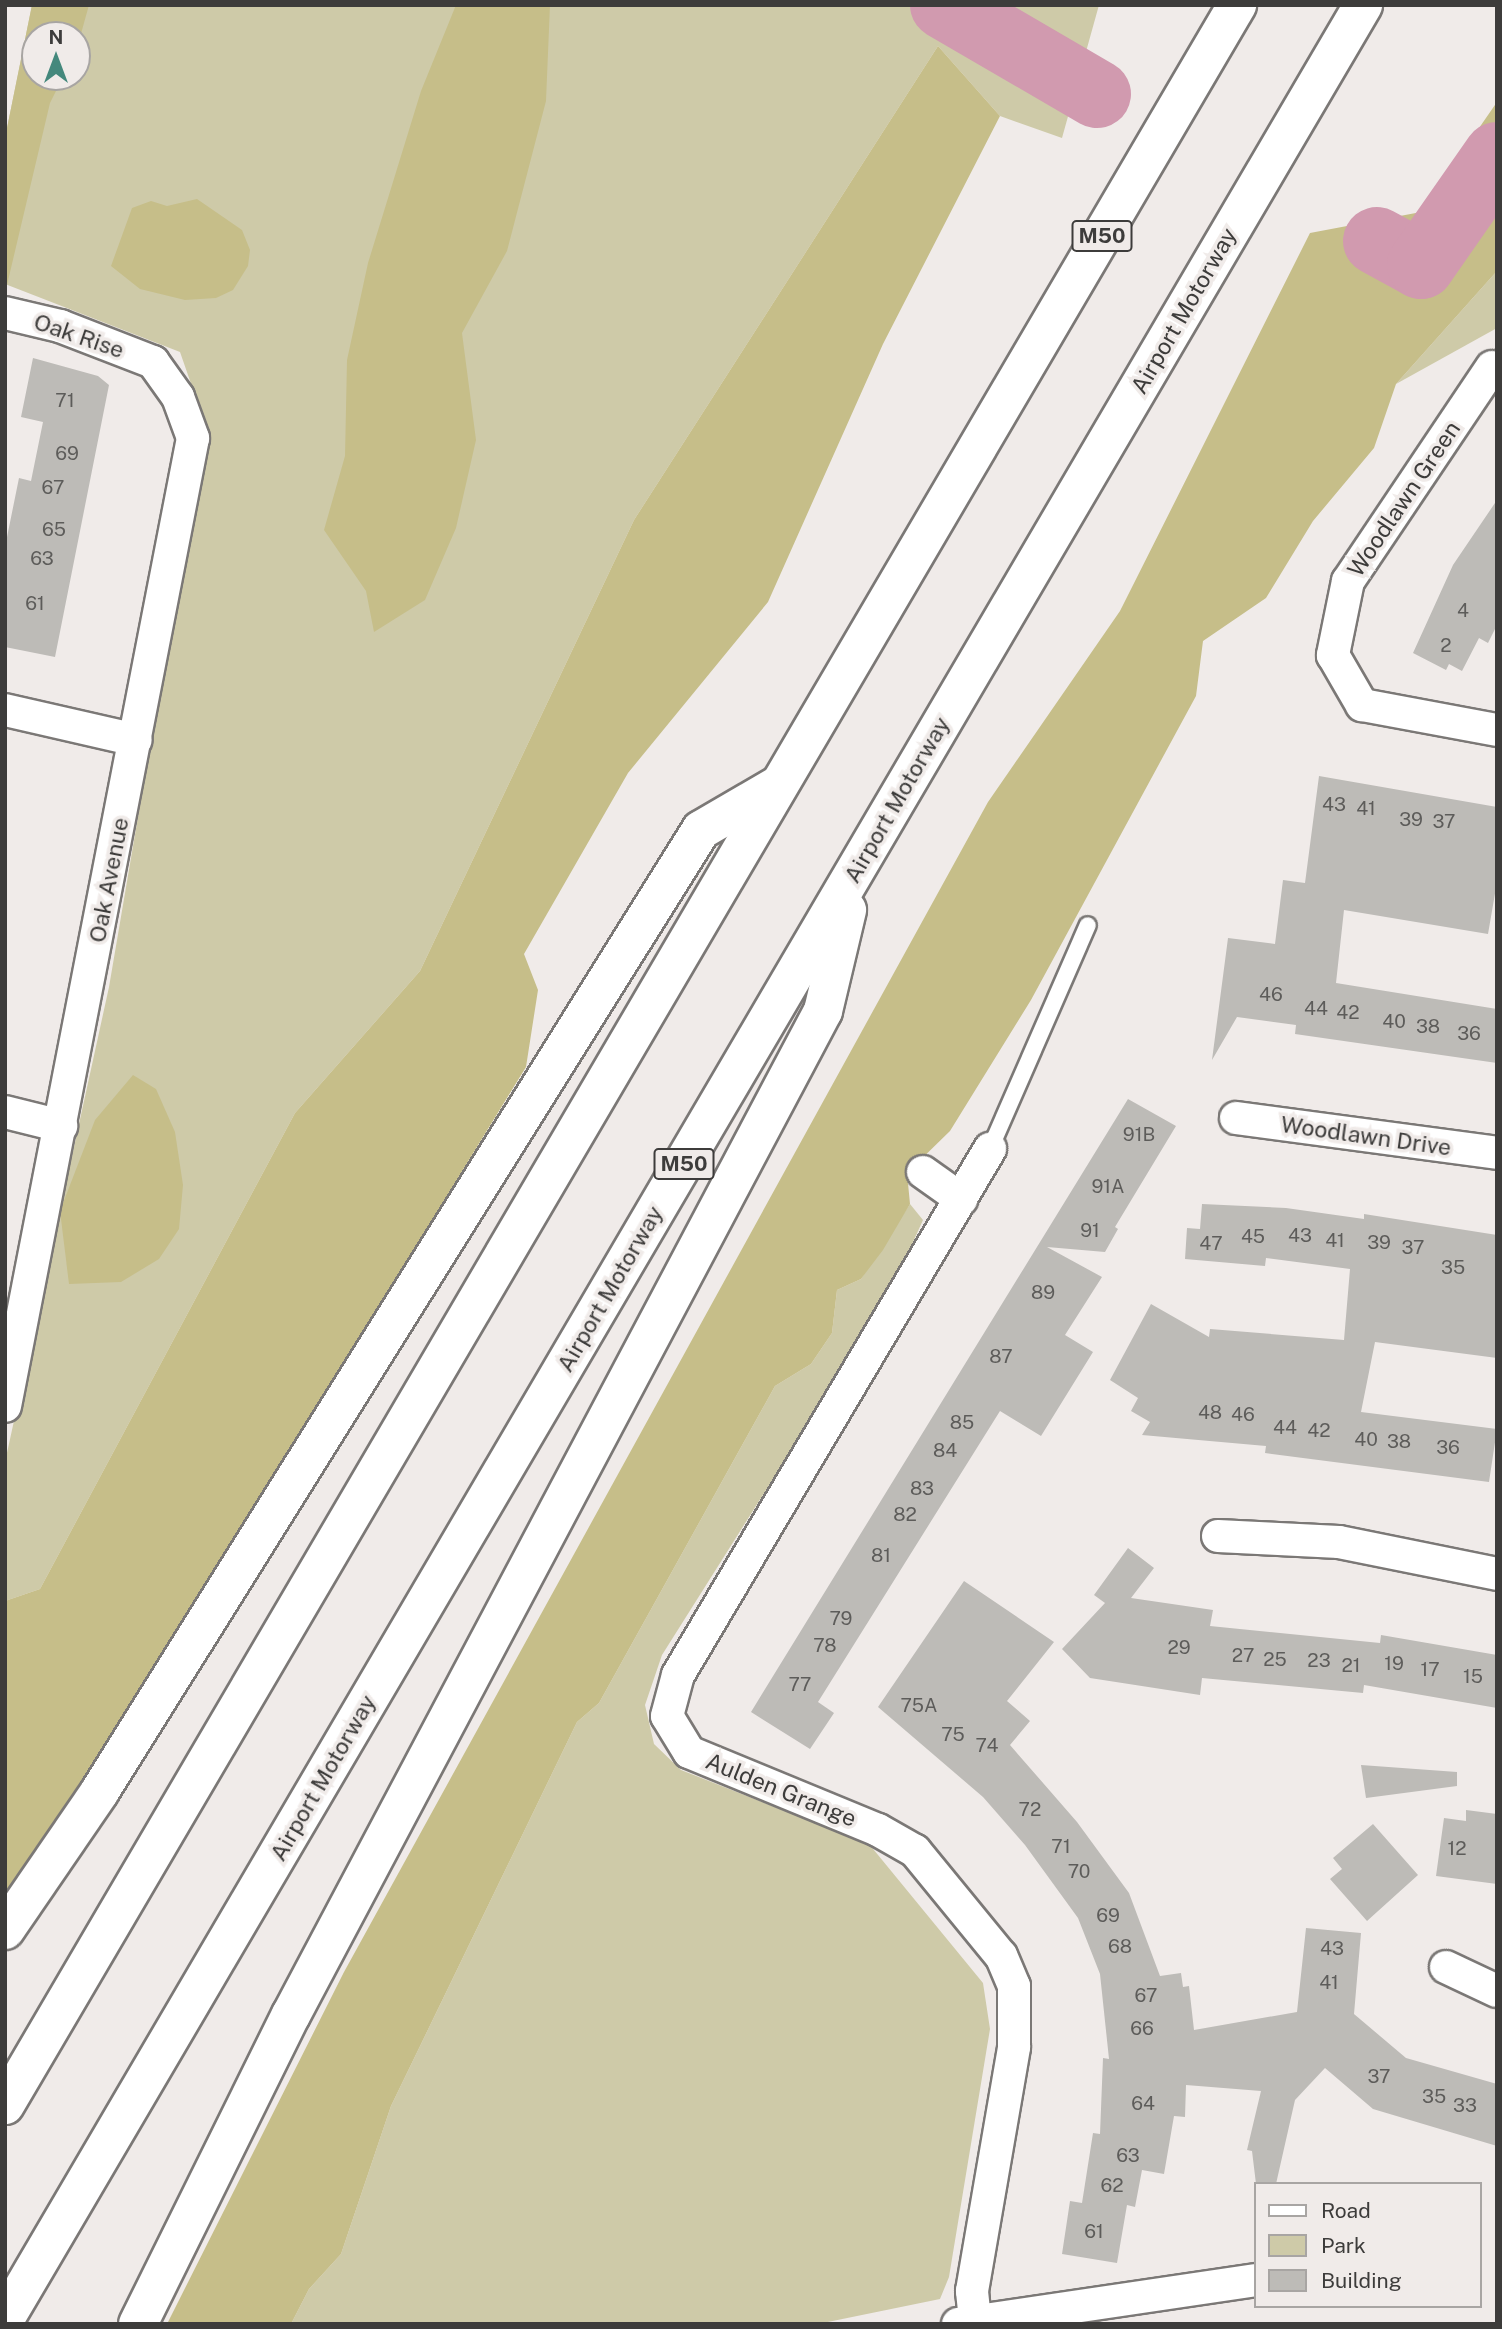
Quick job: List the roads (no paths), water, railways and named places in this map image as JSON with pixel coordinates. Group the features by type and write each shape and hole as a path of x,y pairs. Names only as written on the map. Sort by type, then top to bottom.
{"highway":[{"name":"M50","path":"5,2105 1237,5"},
{"name":"Airport Motorway","path":"5,2319 1363,5"},
{"path":"5,1930 115,1768 701,830 783,782"},
{"path":"138,2324 298,2003 823,1011 856,870"}],"street":[{"name":"Oak Rise","path":"5,313 60,326 153,362"},
{"name":"Oak Avenue","path":"5,1406 193,438 178,397 153,362"},
{"name":"Woodlawn Green","path":"1492,367 1348,581 1333,656 1362,705 1497,730"},
{"path":"5,710 136,740"},
{"path":"5,1112 61,1126"},
{"name":"Woodlawn Drive","path":"1236,1118 1497,1153"},
{"name":"Aulden Grange","path":"990,1149 678,1675 667,1716 689,1752 878,1830 915,1851 1001,1956 1014,1986 1014,2047 966,2322 1254,2280"},
{"path":"923,1172 961,1199"},
{"path":"1218,1536 1339,1542 1497,1574"},
{"path":"1446,1967 1497,1991"}],"lane":[{"path":"990,1149 1088,925"}],"waterway":[{"path":"944,5 1097,94"},
{"path":"1377,241 1421,265 1497,156"}]}
